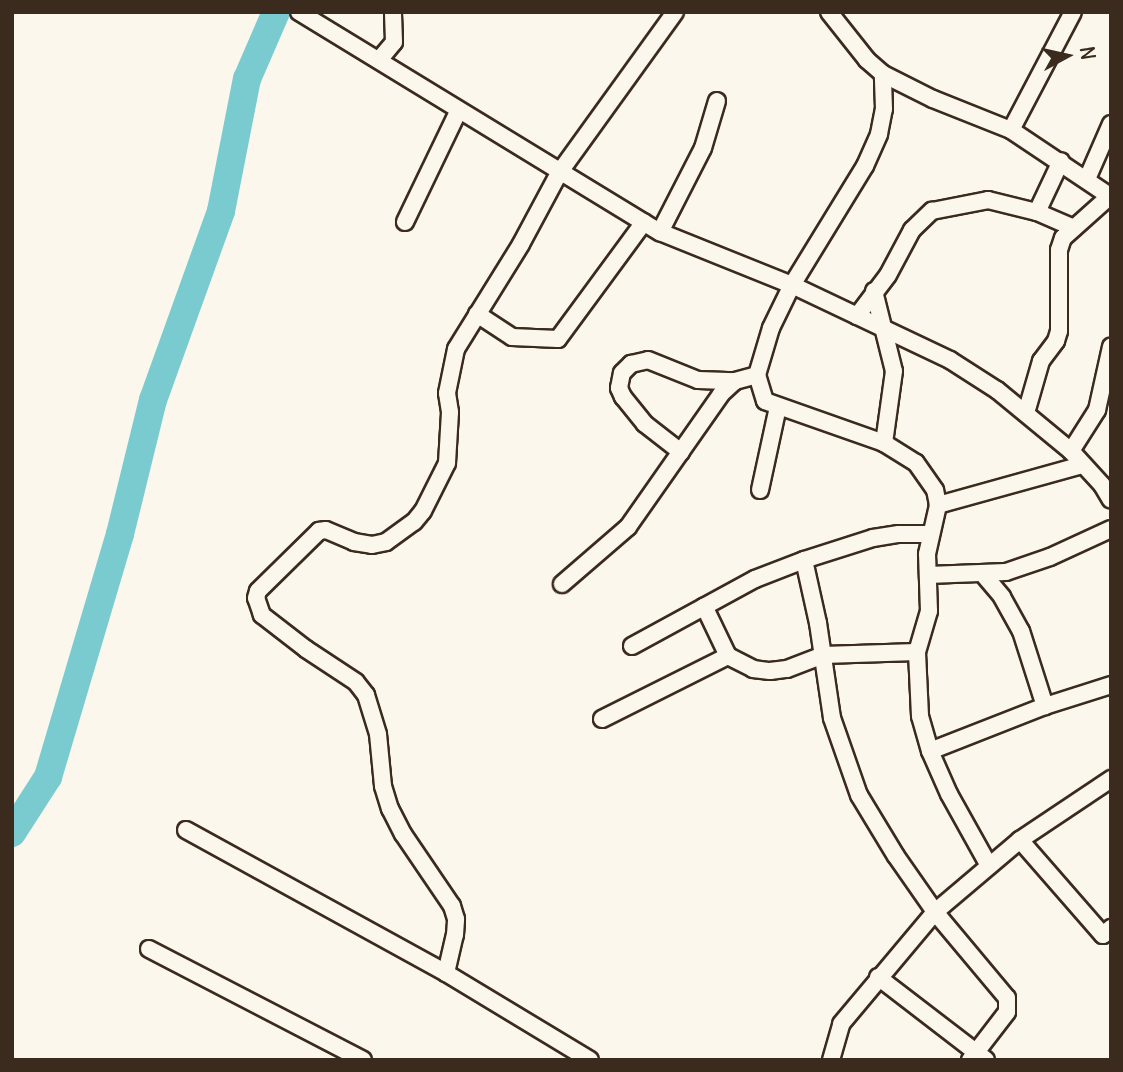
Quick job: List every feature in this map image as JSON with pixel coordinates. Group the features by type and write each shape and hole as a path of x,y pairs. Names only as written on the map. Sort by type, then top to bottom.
{"street":[{"path":"299,12 559,173 660,232 792,285 950,360 1026,413 1071,451 1082,465 1106,484 1111,500"},
{"path":"379,60 394,42 393,12"},
{"path":"446,973 456,919 452,906 403,834 390,809 383,786 378,734 366,695 356,682 306,649 262,615 256,598 258,591 319,531 326,530 354,542 372,545 386,542 414,522 423,511 447,463 450,370 456,349 521,244 559,173 674,12"},
{"path":"829,12 867,60 883,74 933,99 1011,130 1110,196 1063,238 1057,260 1059,331 1056,341 1041,361 1026,413"},
{"path":"1011,130 1073,12"},
{"path":"883,74 884,109 879,134 865,166 792,285 771,328 757,375 765,401 884,443 916,463 930,479 938,505 930,534 929,611 918,652 919,716 930,751 988,864"},
{"path":"660,232 703,148 718,101"},
{"path":"405,222 459,110"},
{"path":"1087,179 1111,124"},
{"path":"1037,212 1061,161"},
{"path":"857,316 888,275 912,230 932,211 988,200 1037,212 1074,228"},
{"path":"477,314 512,337 558,340 610,266 630,246 644,222"},
{"path":"874,291 894,371 884,443"},
{"path":"1071,451 1097,410 1111,347"},
{"path":"681,452 645,424 623,397 620,388 622,373 631,363 648,360 698,380 735,381 757,375"},
{"path":"562,583 628,527 721,394 735,381"},
{"path":"760,490 778,407"},
{"path":"938,505 1082,465"},
{"path":"928,575 983,574 1033,564 1111,529"},
{"path":"632,646 755,579 804,560 873,538 899,534 930,534"},
{"path":"804,560 823,655 832,718 859,795 895,856 935,912 1009,1005 978,1057 878,977"},
{"path":"983,574 1002,597 1021,631 1045,706"},
{"path":"704,606 728,656 753,669 787,669 823,655 918,652"},
{"path":"602,719 728,656"},
{"path":"930,751 1045,706 1111,685"},
{"path":"831,1060 841,1024 935,912 988,864 1111,779"},
{"path":"186,830 446,973 590,1060"},
{"path":"1020,840 1108,935"},
{"path":"149,950 363,1060"}],"waterway":[{"path":"12,833 48,777 120,534 153,400 221,211 247,79 276,12"}]}
